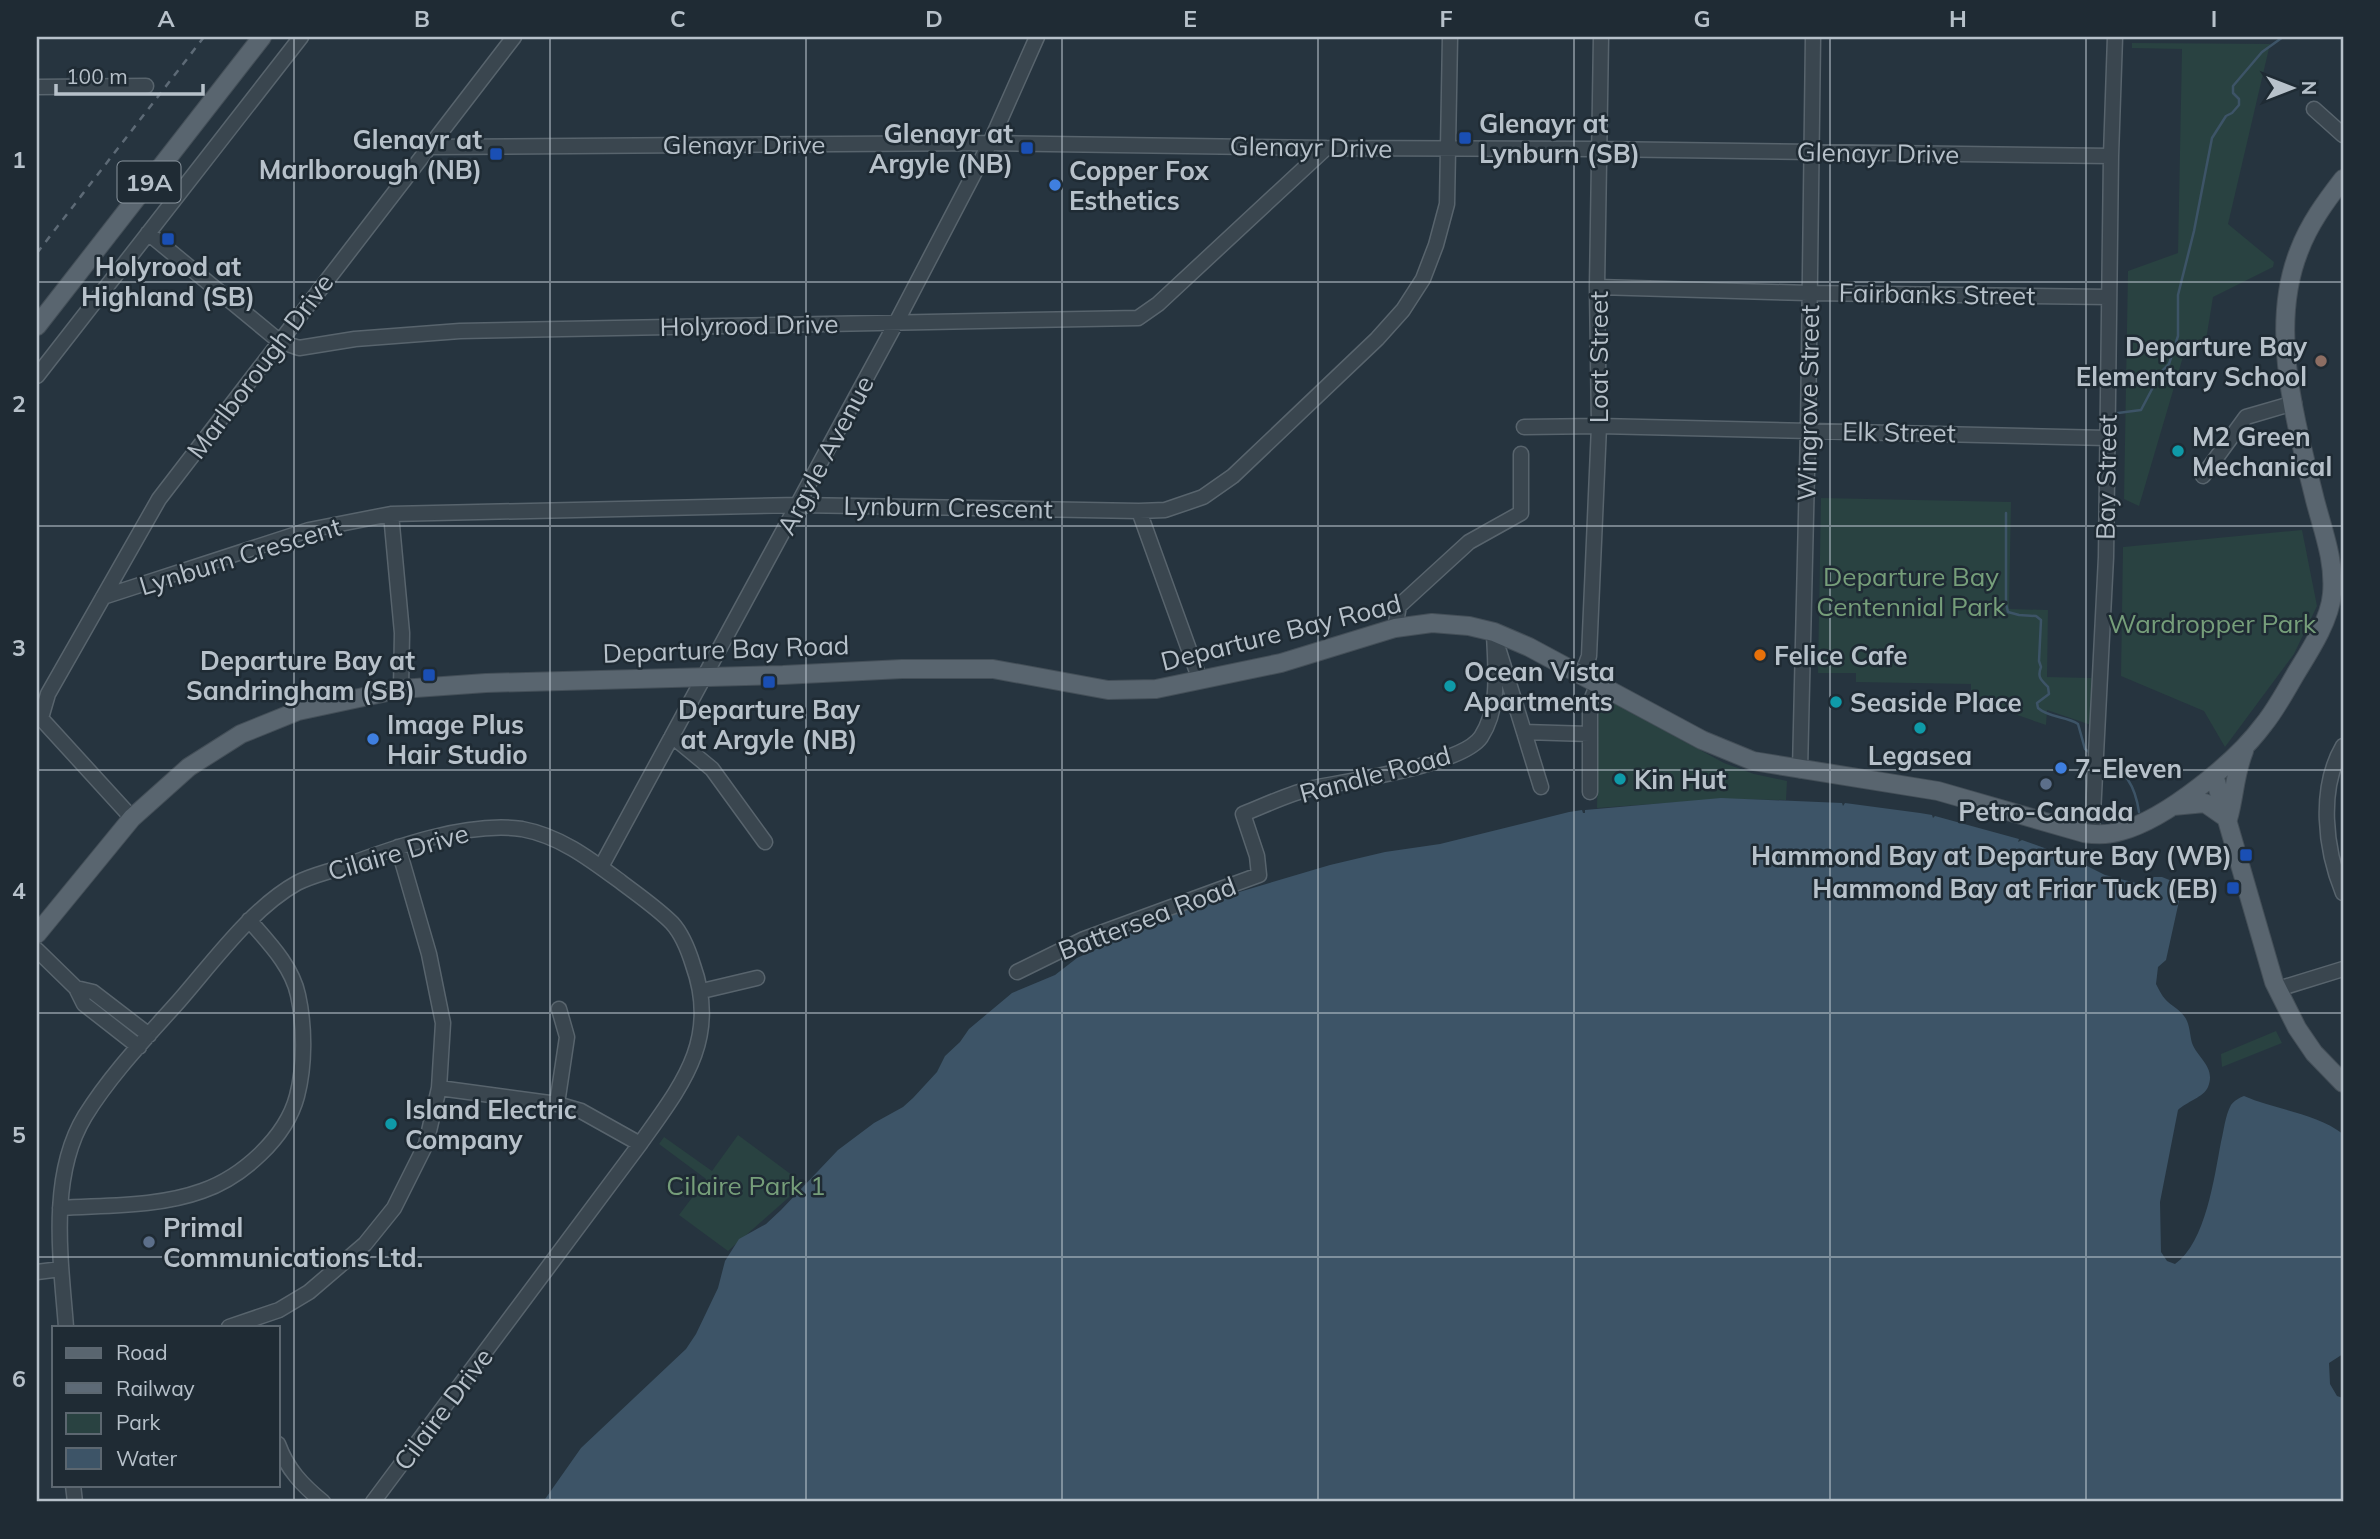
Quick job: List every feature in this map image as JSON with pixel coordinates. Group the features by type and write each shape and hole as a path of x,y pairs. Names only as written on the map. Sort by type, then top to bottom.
{"main road":[{"name":"19A","path":"37,326 262,37"},
{"name":"Departure Bay Road","path":"37,934 132,818 189,767 241,734 298,711 401,690 486,683 902,669 993,669 1108,690 1156,689 1282,663 1395,628 1432,623 1469,626 1494,632 1529,647 1737,756 1800,770 1938,791 2092,834 2122,831 2169,806 2214,775 2246,745 2264,724 2317,639 2338,596 2294,403 2284,335 2286,297 2292,270 2305,236 2343,179"},
{"path":"2228,818 2236,770 2246,745"},
{"path":"2214,775 2278,989 2297,1028 2314,1053 2343,1083"},
{"path":"2169,806 2200,802 2228,818"}],"street":[{"path":"37,376 301,37"},
{"name":"Marlborough Drive","path":"39,716 47,694 159,499 514,37"},
{"name":"Argyle Avenue","path":"601,867 896,323 990,143 1037,37"},
{"name":"Lynburn Crescent","path":"103,597 309,530 391,514 798,505 1139,511 1165,510 1203,497 1233,476 1377,339 1403,310 1423,279 1447,204 1450,37"},
{"name":"Loat Street","path":"1590,792 1589,656 1599,426 1597,287 1601,37"},
{"name":"Wingrove Street","path":"1800,770 1813,37"},
{"name":"Bay Street","path":"2092,834 2106,556 2115,37"},
{"path":"37,87 146,86"},
{"path":"2314,109 2343,135"},
{"name":"Glenayr Drive","path":"428,147 990,143 2111,156"},
{"name":"Holyrood Drive","path":"279,341 299,348 355,339 460,331 1138,318 1158,304 1326,148"},
{"path":"148,233 279,341"},
{"name":"Fairbanks Street","path":"1597,287 2109,297"},
{"path":"2203,476 2246,417 2294,403"},
{"name":"Elk Street","path":"1524,427 1599,426 2107,438"},
{"path":"1395,628 1399,606 1469,542 1521,513 1521,454"},
{"path":"1139,511 1200,681"},
{"path":"391,514 402,633 401,690"},
{"path":"1494,632 1541,787"},
{"name":"Randle Road","path":"1243,814 1311,789 1373,779 1457,754 1479,739 1491,717 1496,687 1494,632"},
{"path":"39,716 132,818"},
{"path":"1524,732 1590,734"},
{"path":"672,736 712,769 765,842"},
{"path":"2343,746 2337,757 2327,801 2327,832 2334,872 2343,893"},
{"name":"Battersea Road","path":"1017,972 1084,939 1259,875 1257,856 1243,814"},
{"name":"Cilaire Drive","path":"66,1326 60,1208 64,1175 84,1118 112,1077 249,920 298,883 398,847 479,829 519,829 544,835 579,851 674,925 689,953 702,990 703,1020 696,1051 682,1085 640,1144 373,1502"},
{"path":"235,1326 279,1310 309,1293 365,1244 394,1208 426,1144 439,1088 443,1023 429,954 398,847"},
{"path":"60,1208 169,1200 204,1191 231,1177 258,1156 282,1127 296,1097 303,1054 298,994 281,957 249,920"},
{"path":"37,950 76,988 84,1004 139,1047"},
{"path":"2278,989 2343,970"},
{"path":"702,990 757,978"},
{"path":"76,988 93,992 149,1035"},
{"path":"557,1104 567,1037 559,1009"},
{"path":"439,1088 557,1104 581,1111 640,1144"},
{"path":"37,1272 61,1269"},
{"path":"281,1463 323,1502"}],"green space":[{"path":"2132,43 2270,44 2228,224 2274,262 2273,267 2213,297 2206,340 2185,350 2139,506 2124,499 2128,271 2178,253 2182,49 2132,48"},
{"name":"Departure Bay Centennial Park","path":"1821,498 2011,502 2009,609 2048,610 2047,677 2092,678 2091,725 2047,710 2046,725 1971,699 1971,684 1856,682 1856,673 1818,673"},
{"name":"Wardropper Park","path":"2302,530 2317,606 2294,654 2225,747 2204,711 2121,676 2123,547"},
{"path":"1599,695 1724,763 1754,774 1787,781 1786,800 1723,799 1597,808"},
{"path":"2276,1031 2282,1043 2222,1067 2221,1054"},
{"name":"Cilaire Park 1","path":"738,1135 804,1184 728,1251 679,1215 706,1179 659,1144 664,1137 712,1171"}],"water":[{"path":"1721,798 1842,803 1843,806 1845,803 1932,815 1933,818 1935,816 2019,839 2018,842 2022,840 2069,857 2105,875 2136,883 2146,883 2154,877 2172,881 2179,901 2166,960 2158,967 2156,984 2164,998 2185,1018 2192,1043 2208,1069 2210,1080 2203,1094 2178,1110 2160,1202 2161,1252 2167,1261 2175,1264 2186,1254 2194,1241 2212,1191 2227,1114 2237,1099 2244,1096 2308,1116 2343,1134 2343,1354 2329,1363 2330,1384 2337,1396 2343,1398 2343,1502 543,1502 581,1448 686,1349 718,1288 725,1261 739,1239 766,1224 838,1150 913,1098 937,1072 945,1056 969,1029 1012,993 1055,975 1077,958 1182,909 1330,865 1385,852 1440,844 1569,812 1582,810 1585,813 1585,810"}],"waterway":[{"path":"2118,413 2141,410 2161,372 2169,364 2178,336 2178,295 2212,138 2226,116 2239,105 2239,99 2233,93 2233,86 2262,52 2283,37"},
{"path":"2006,513 2008,612 2036,616 2041,620 2040,676 2048,687 2049,694 2037,703 2038,708 2047,714 2078,724 2085,749 2090,753"},
{"path":"2106,763 2114,766 2130,782 2139,812"}],"railway":[{"path":"37,253 204,37"}],"place":[{"name":"Glenayr at Lynburn (SB)","path":"1465,138"},
{"name":"Glenayr at Argyle (NB)","path":"1027,148"},
{"name":"Glenayr at Marlborough (NB)","path":"496,154"},
{"name":"Copper Fox Esthetics","path":"1055,185"},
{"name":"Holyrood at Highland (SB)","path":"168,239"},
{"name":"Departure Bay Elementary School","path":"2321,361"},
{"name":"M2 Green Mechanical","path":"2178,451"},
{"name":"Felice Cafe","path":"1760,655"},
{"name":"Departure Bay at Sandringham (SB)","path":"429,675"},
{"name":"Departure Bay at Argyle (NB)","path":"769,682"},
{"name":"Ocean Vista Apartments","path":"1450,686"},
{"name":"Seaside Place","path":"1836,702"},
{"name":"Legasea","path":"1920,728"},
{"name":"Image Plus Hair Studio","path":"373,739"},
{"name":"7-Eleven","path":"2061,768"},
{"name":"Kin Hut","path":"1620,779"},
{"name":"Petro-Canada","path":"2046,784"},
{"name":"Hammond Bay at Departure Bay (WB)","path":"2246,855"},
{"name":"Hammond Bay at Friar Tuck (EB)","path":"2233,888"},
{"name":"Island Electric Company","path":"391,1124"},
{"name":"Primal Communications Ltd.","path":"149,1242"}]}
